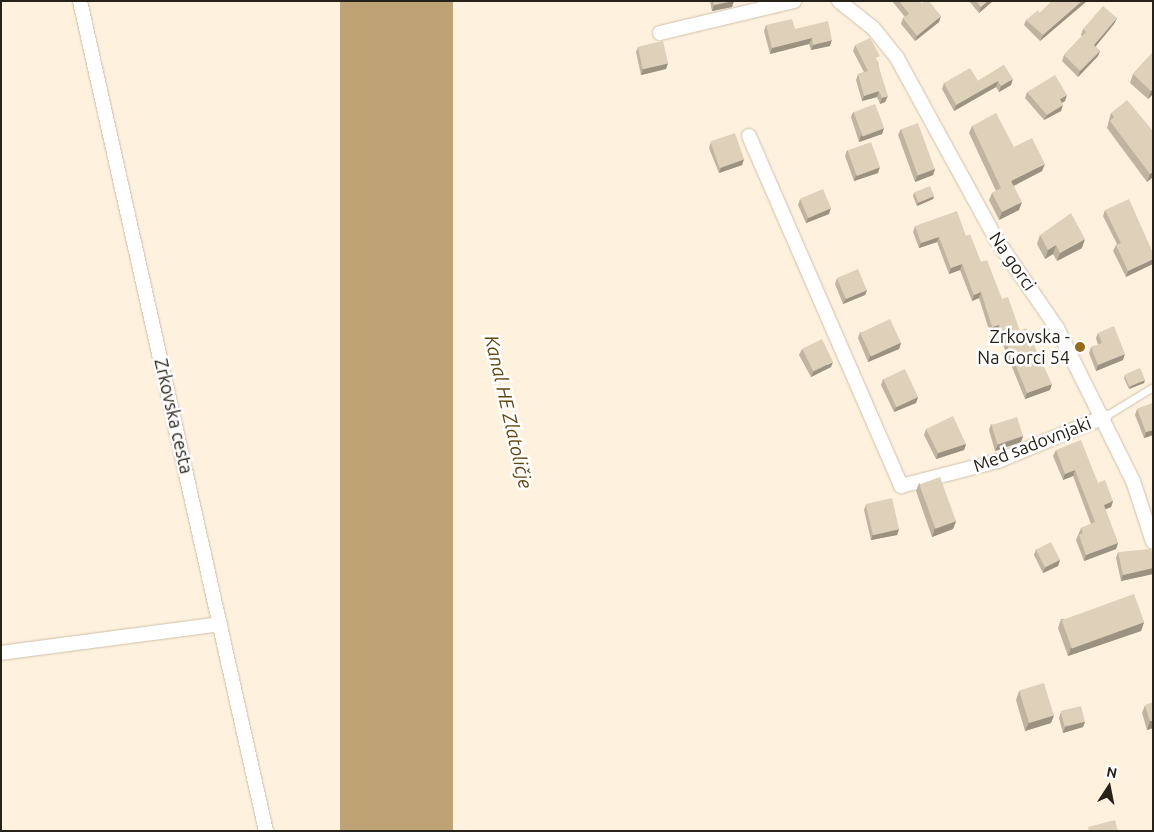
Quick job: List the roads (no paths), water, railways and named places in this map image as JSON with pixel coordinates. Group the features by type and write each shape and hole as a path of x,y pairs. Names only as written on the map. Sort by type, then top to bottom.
{"street":[{"name":"Zrkovska cesta","path":"80,1 266,831"},
{"path":"660,33 794,1"},
{"name":"Na gorci","path":"840,1 873,28 897,58 996,239 1057,328 1104,417 1133,481 1153,542"},
{"name":"Med sadovnjaki","path":"749,136 901,486 998,461 1104,417"},
{"path":"1,653 220,624"}],"lane":[{"path":"1104,417 1153,387"}],"water":[{"path":"340,1 453,1 453,831 340,831"}],"place":[{"name":"Zrkovska - Na Gorci 54","path":"1080,347"}],"water label":[{"name":"Kanal HE Zlatoličje","path":"508,412"}]}
